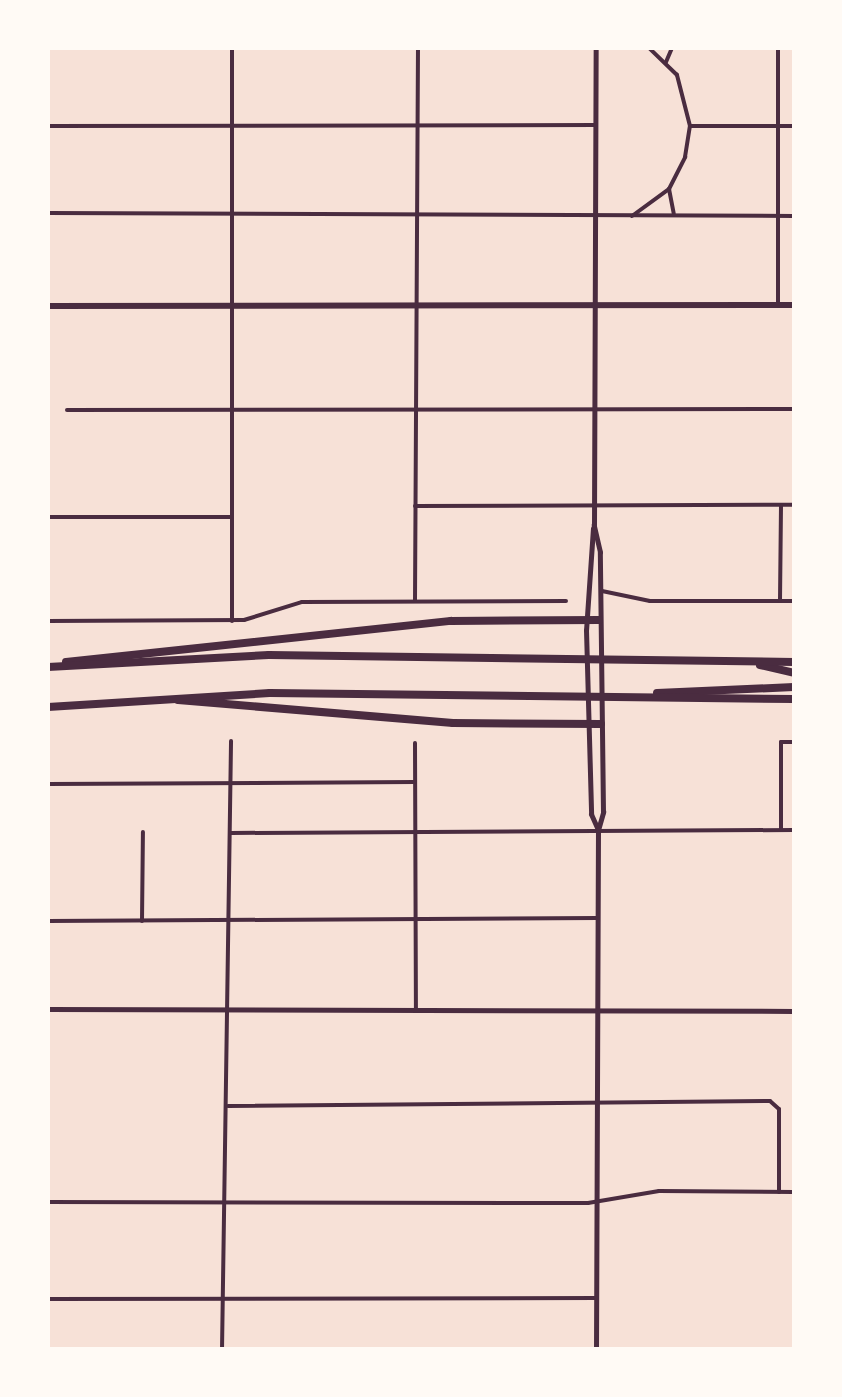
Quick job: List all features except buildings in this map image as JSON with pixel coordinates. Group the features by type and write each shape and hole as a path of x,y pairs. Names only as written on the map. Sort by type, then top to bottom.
{"highway":[{"path":"48,666 439,622 600,620"},
{"path":"48,666 269,654 794,662"},
{"path":"742,661 794,673"},
{"path":"632,696 794,687"},
{"path":"158,698 436,722 589,720 602,724"},
{"path":"48,707 158,698 794,699"}],"main road":[{"path":"596,48 594,526 600,588 602,724 596,1350"},
{"path":"48,306 794,306"},
{"path":"594,526 586,552 586,630 591,814 598,830"},
{"path":"48,1009 794,1011"}],"street":[{"path":"232,48 232,620"},
{"path":"415,601 418,48"},
{"path":"632,216 669,189 685,157 690,126 682,86 666,62 649,48"},
{"path":"666,62 672,48"},
{"path":"778,48 778,306"},
{"path":"48,126 596,124"},
{"path":"690,126 794,126"},
{"path":"669,189 674,216"},
{"path":"48,213 794,216"},
{"path":"48,252 48,262"},
{"path":"48,358 48,621 232,620 294,603 566,601"},
{"path":"66,410 794,409"},
{"path":"780,505 780,601"},
{"path":"415,506 794,506"},
{"path":"48,517 231,517"},
{"path":"600,588 614,599 794,601"},
{"path":"222,1350 232,920 231,740"},
{"path":"782,830 781,742 794,742"},
{"path":"415,743 416,1010"},
{"path":"48,784 415,782"},
{"path":"231,833 794,830"},
{"path":"142,921 143,832"},
{"path":"48,921 600,918"},
{"path":"228,1106 599,1106 636,1100 778,1104 779,1192"},
{"path":"48,1202 598,1202 659,1191 794,1192"},
{"path":"48,1298 597,1298"}]}
